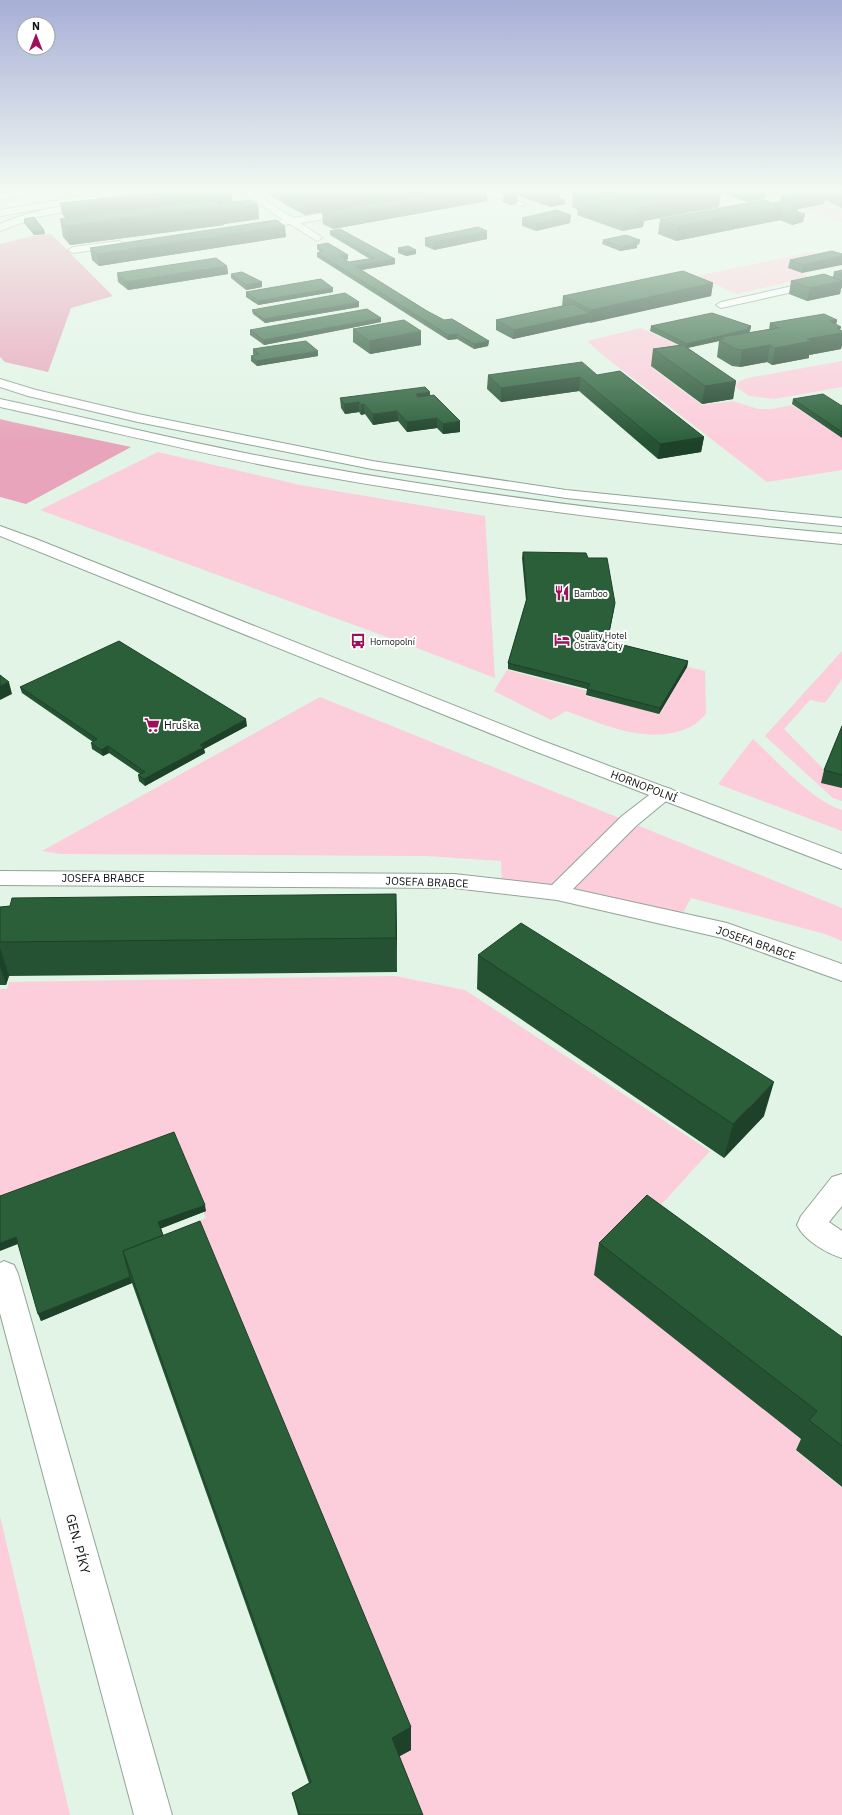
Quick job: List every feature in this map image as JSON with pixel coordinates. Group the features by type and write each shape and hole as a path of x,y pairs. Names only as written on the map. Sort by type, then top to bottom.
{"main road":[{"path":"721,305 842,278"},
{"path":"0,383 32,393 138,418 372,465 566,494 842,522"},
{"path":"0,403 112,428 356,478 554,508 842,538"},
{"name":"HORNOPOLNÍ","path":"0,531 82,562 536,744 842,862"},
{"path":"557,893 629,821 664,793"},
{"name":"JOSEFA BRABCE","path":"0,878 454,882 557,893 727,931 842,973"},
{"path":"842,1185 811,1224 842,1246"},
{"name":"GEN. PÍKY","path":"4,1274 153,1815"}],"shaded area":[{"path":"0,274 91,274 113,296 71,308 48,372 5,362 0,357"},
{"path":"708,274 803,274 811,277 737,294 697,276"},
{"path":"641,328 686,349 682,363 652,368 702,405 733,401 758,409 772,409 792,405 842,438 842,470 767,482 604,356 587,341"},
{"path":"842,361 842,387 774,399 749,396 736,387 738,382 748,378"},
{"path":"0,419 131,447 26,504 0,497"},
{"path":"158,452 300,485 485,516 495,678 40,510"},
{"path":"842,651 842,679 825,703 810,700 784,729 842,788 842,801 833,798 765,736"},
{"path":"684,666 705,671 706,714 692,726 676,732 644,734 628,732 566,711 551,720 494,691 507,670 588,691 586,696 657,712"},
{"path":"320,697 842,908 842,941 825,934 691,898 679,920 502,887 501,861 426,856 60,854 42,851"},
{"path":"753,739 807,789 830,805 842,810 842,831 718,784"},
{"path":"395,976 465,990 710,1151 640,1228 694,1353 803,1441 796,1451 842,1488 842,1815 415,1815 162,1236 206,1218 175,1146 0,1210 0,989 7,989 9,982"},
{"path":"0,1516 70,1815 0,1815"}],"building":[{"path":"118,274 178,274 126,282"},
{"path":"231,274 245,274 262,282 246,285"},
{"path":"350,274 367,274 427,311 444,320 452,319 489,341 474,344 457,334 448,335"},
{"path":"670,274 690,274 713,283 591,310 563,296"},
{"path":"824,274 842,281 810,288 791,281"},
{"path":"321,279 333,288 258,301 246,292"},
{"path":"345,293 359,302 264,319 252,310"},
{"path":"572,304 590,313 514,330 496,320"},
{"path":"367,309 381,318 263,340 250,330"},
{"path":"712,313 751,326 747,328 749,329 687,344 651,326"},
{"path":"824,314 837,320 830,321 841,327 837,328 842,331 842,333 807,339 812,341 775,348 770,345 742,350 735,349 719,340 724,339 721,337 779,328 770,323"},
{"path":"404,320 421,331 369,341 353,329"},
{"path":"306,341 318,351 256,361 251,356 259,354 253,349"},
{"path":"683,345 736,381 705,386 653,349"},
{"path":"582,362 597,375 620,371 704,437 660,444 580,377 501,388 488,375"},
{"path":"425,387 430,392 416,394 418,397 434,395 460,421 443,424 437,418 407,422 397,411 373,414 364,404 361,405 359,402 344,404 340,398"},
{"path":"823,394 842,406 842,432 793,399"},
{"path":"523,552 586,553 588,558 607,558 615,603 607,641 688,661 660,708 587,689 590,684 508,663 527,598"},
{"path":"119,641 246,719 200,745 204,747 144,779 138,775 145,772 108,746 101,750 91,743 97,739 20,687"},
{"path":"0,675 9,682 0,686"},
{"path":"842,726 842,775 824,770"},
{"path":"396,894 396,938 0,942 0,907 10,906 12,898"},
{"path":"521,923 774,1082 733,1124 478,955"},
{"path":"174,1132 205,1205 158,1222 163,1235 123,1251 130,1277 38,1314 16,1237 0,1243 0,1196"},
{"path":"647,1195 842,1337 842,1446 809,1420 817,1411 599,1243"},
{"path":"200,1221 411,1727 392,1738 423,1815 300,1815 292,1793 311,1782 123,1251"}],"place":[{"name":"Bamboo","path":"562,593"},
{"name":"Quality Hotel Ostrava City","path":"562,640"},
{"name":"Hornopolní","path":"358,641"},
{"name":"Hruška","path":"152,725"}]}
